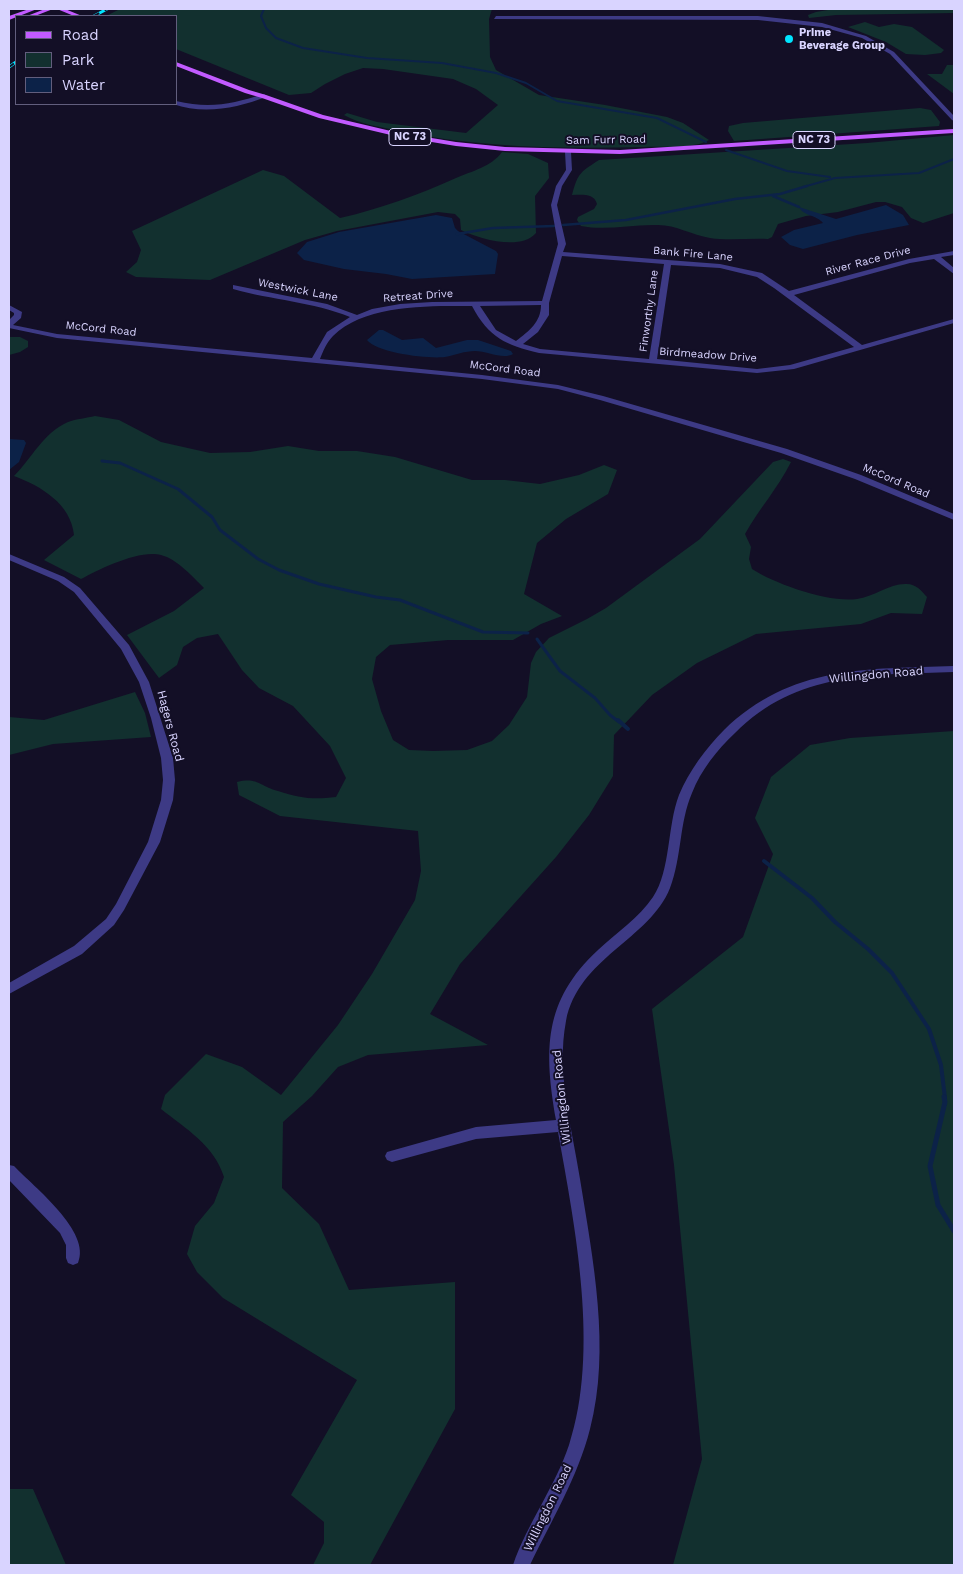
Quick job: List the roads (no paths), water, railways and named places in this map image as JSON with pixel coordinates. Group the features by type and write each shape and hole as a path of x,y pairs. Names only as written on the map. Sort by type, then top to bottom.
{"main road":[{"path":"17,15 34,9"},
{"path":"60,9 76,15"},
{"path":"32,15 44,10 56,15"},
{"name":"Sam Furr Road","path":"178,57 258,88 264,96"},
{"name":"Sam Furr Road","path":"178,65 247,92 264,96 329,120 394,134 474,146 568,152 660,150 954,131"}],"street":[{"path":"496,18 758,18 822,25 864,37 892,53 954,119"},
{"path":"178,104 192,107 222,108 242,104 264,96"},
{"path":"518,344 541,323 545,316 545,303 562,244 554,205 560,186 569,170 568,152"},
{"name":"River Race Drive","path":"788,294 909,261 954,253"},
{"name":"Bank Fire Lane","path":"560,254 720,266 759,275 860,347"},
{"path":"935,256 954,272"},
{"name":"Finworthy Lane","path":"653,362 668,262"},
{"name":"Westwick Lane","path":"236,287 256,294 334,307 356,317"},
{"name":"Retreat Drive","path":"314,361 330,334 344,323 356,317 398,307 545,303"},
{"name":"Birdmeadow Drive","path":"475,304 484,323 494,334 538,351 757,371 791,367 954,321"},
{"name":"McCord Road","path":"9,307 18,312 17,319 9,325"},
{"name":"McCord Road","path":"17,319 31,327 33,331"},
{"name":"McCord Road","path":"9,325 57,336 509,380 575,391 823,464 954,517"},
{"name":"Hagers Road","path":"9,557 45,571 78,590 125,647 144,682 156,718 167,758 169,780 167,800 154,842 120,907 110,922 78,950 9,990"},
{"name":"Willingdon Road","path":"521,1565 575,1450 583,1426 589,1387 591,1334 586,1276 556,1056 561,1013 580,978 593,963 647,912 662,893 671,868 682,804 702,764 736,723 763,702 777,694 810,682 868,673 954,669"},
{"path":"392,1156 476,1133 564,1125"},
{"path":"9,1171 65,1228 73,1244 73,1258"}],"water":[{"path":"886,205 903,215 909,225 857,235 803,249 790,245 781,237 794,230 823,223 799,207 836,219"},
{"path":"436,215 452,218 458,231 496,251 498,254 495,274 412,279 344,269 304,260 297,253 307,242 339,232"},
{"path":"379,330 383,330 402,340 423,338 436,348 467,340 478,340 511,351 513,354 500,356 475,351 437,357 403,354 373,345 367,340"},
{"path":"9,439 24,440 26,443 19,462 9,470"}],"waterway":[{"path":"264,9 261,16 266,28 276,38 303,48 367,58 442,63 496,73 526,83 557,101 657,118 706,142"},
{"path":"726,150 787,171 830,177"},
{"path":"803,187 835,178 919,173 954,159"},
{"path":"563,225 626,220 735,199 780,194 807,186"},
{"path":"773,196 799,207"},
{"path":"457,234 493,228 554,226"},
{"path":"102,461 120,463 178,489 212,517 220,530 258,559 279,570 319,584 376,597 400,600 483,632 528,633"},
{"path":"537,639 560,671 595,698 619,722"},
{"path":"618,720 628,729"},
{"path":"764,861 812,898 835,922 868,949 892,973 929,1029 941,1065 945,1098"},
{"path":"944,1097 945,1102 930,1166 938,1205 954,1231"}],"railway":[{"path":"96,15 107,9"},
{"path":"9,67 15,63"}],"place":[{"name":"Prime Beverage Group","path":"789,39"}]}
